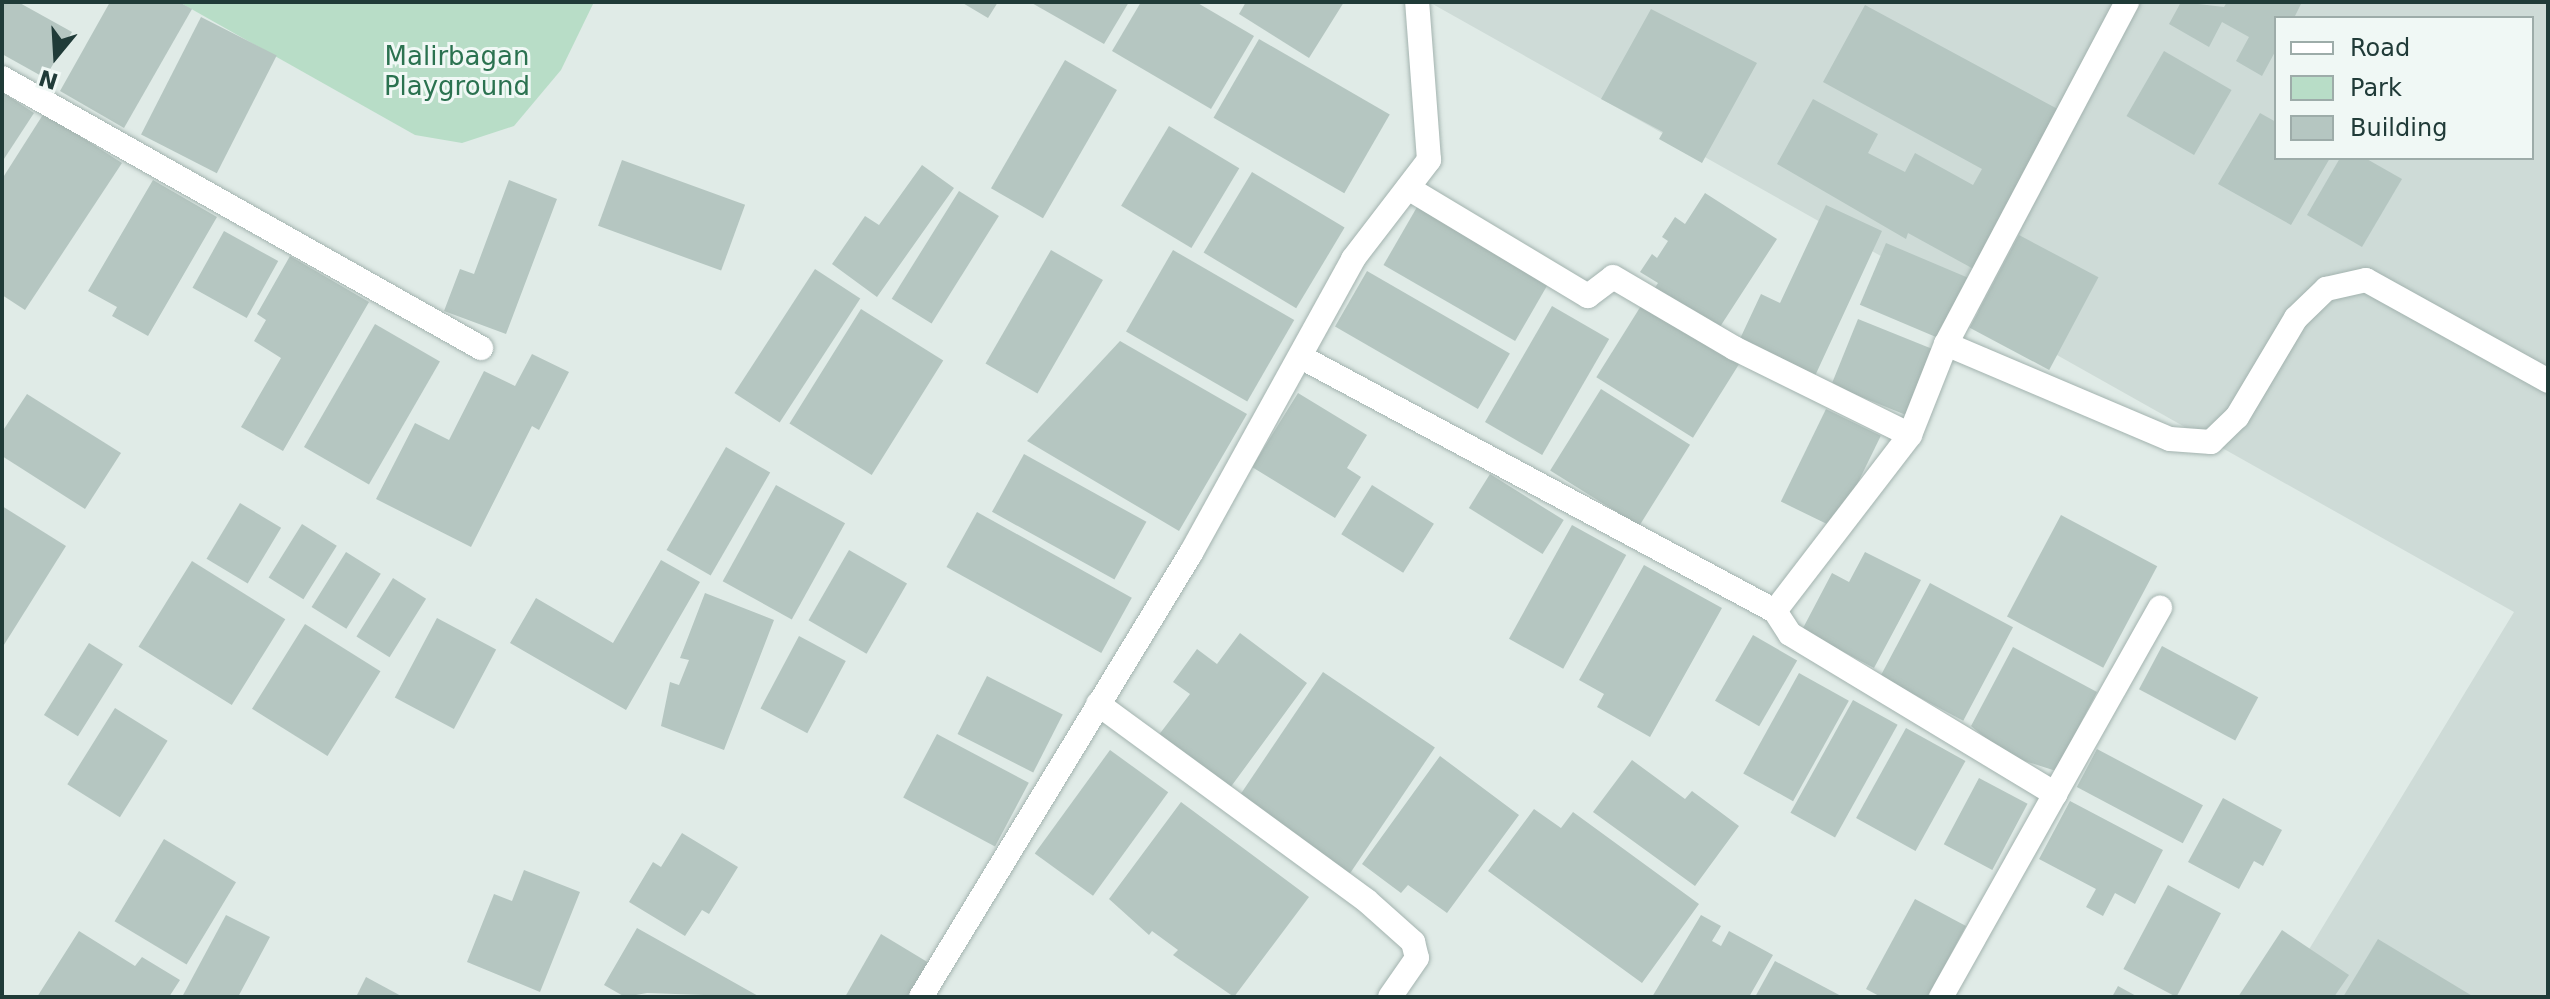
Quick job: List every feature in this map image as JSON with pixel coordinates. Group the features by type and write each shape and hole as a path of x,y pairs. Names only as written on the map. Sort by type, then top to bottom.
{"street":[{"path":"921,997 1191,553 1353,259 1429,160 1417,2"},
{"path":"1775,611 1910,435 1946,344 2127,2"},
{"path":"2,78 481,348"},
{"path":"1408,188 1588,296 1613,277 1734,348 1910,435"},
{"path":"1946,344 2170,439 2211,442 2237,417 2296,318 2326,289 2366,280 2548,381"},
{"path":"1301,357 1775,611 1790,634 2055,794"},
{"path":"1941,997 2160,608"},
{"path":"1098,704 1258,818 1413,942 1417,958 1390,997"}],"shaded area":[{"path":"1429,2 2548,2 2548,997 2280,997 2514,612"}],"green space":[{"name":"Malirbagan Playground","path":"179,2 594,2 561,70 514,126 462,143 415,135"}],"building":[{"path":"2,2 18,2 72,32 45,78 2,54"},
{"path":"110,2 179,2 192,9 124,128 60,91"},
{"path":"961,2 998,2 988,18"},
{"path":"1030,2 1129,2 1104,44"},
{"path":"1141,2 1196,2 1254,36 1211,109 1112,51"},
{"path":"1246,2 1344,2 1309,58 1239,14"},
{"path":"2181,2 2224,7 2227,2 2302,2 2295,16 2274,16 2274,54 2262,76 2236,61 2249,37 2222,22 2209,47 2169,24"},
{"path":"1865,5 2065,113 1979,272 1908,233 1906,239 1777,164 1813,99 1878,134 1868,153 1905,172 1915,153 1973,185 1982,169 1823,82"},
{"path":"1651,9 1757,63 1702,163 1659,139 1663,132 1601,99"},
{"path":"201,17 277,56 217,173 141,135"},
{"path":"1259,39 1390,114 1344,193 1214,118"},
{"path":"2164,51 2232,90 2194,155 2126,116"},
{"path":"1065,60 1117,90 1043,218 991,188"},
{"path":"2,92 34,113 2,162"},
{"path":"44,113 122,163 25,310 2,295 2,179"},
{"path":"2260,113 2274,121 2274,160 2329,160 2291,225 2218,184"},
{"path":"1169,126 1239,168 1191,248 1121,206"},
{"path":"622,160 745,205 721,271 598,226"},
{"path":"2339,160 2369,160 2402,179 2362,247 2307,215"},
{"path":"922,165 954,188 877,297 832,264 865,216 879,225"},
{"path":"1252,172 1345,228 1296,308 1204,253"},
{"path":"153,180 217,217 148,336 112,316 117,307 88,291"},
{"path":"509,180 557,199 506,334 444,311 460,269 474,274"},
{"path":"959,191 999,216 932,324 892,299"},
{"path":"1705,193 1777,239 1716,333 1652,292 1658,283 1640,272 1652,254 1657,258 1668,241 1662,237 1675,217 1685,224"},
{"path":"1826,205 1882,231 1814,378 1738,343 1761,294 1780,303"},
{"path":"1417,207 1549,283 1515,341 1384,265"},
{"path":"224,231 278,261 247,318 192,288"},
{"path":"2019,235 2098,277 2049,370 1970,328"},
{"path":"1886,243 1970,279 1944,340 1860,305"},
{"path":"1051,250 1103,280 1037,393 986,363"},
{"path":"1173,250 1294,320 1247,401 1126,331"},
{"path":"290,256 369,302 283,451 241,427 281,358 254,341 266,320 257,314"},
{"path":"815,269 860,298 780,423 734,393"},
{"path":"1367,271 1510,354 1478,409 1335,326"},
{"path":"1644,301 1741,361 1693,438 1596,377"},
{"path":"1552,306 1609,339 1542,455 1485,422"},
{"path":"861,309 943,360 872,475 789,423"},
{"path":"1858,319 1939,352 1912,417 1831,385"},
{"path":"375,324 440,362 369,484 304,447"},
{"path":"1120,341 1247,414 1179,531 1027,441"},
{"path":"532,354 569,372 539,430 532,426 471,547 376,499 415,423 449,440 484,371 515,386"},
{"path":"1601,389 1690,445 1639,526 1550,470"},
{"path":"1298,393 1367,435 1347,468 1361,477 1335,518 1252,467"},
{"path":"27,394 121,453 85,509 2,456 2,432"},
{"path":"1826,409 1881,436 1836,528 1781,502"},
{"path":"726,447 770,472 711,576 666,550"},
{"path":"1024,454 1146,522 1114,580 992,512"},
{"path":"1490,474 1564,520 1543,554 1469,508"},
{"path":"776,485 845,523 792,620 723,581"},
{"path":"1372,485 1434,524 1403,573 1341,534"},
{"path":"240,503 281,528 248,583 207,559"},
{"path":"2,506 66,546 2,648"},
{"path":"977,512 1132,598 1101,653 946,567"},
{"path":"2061,515 2157,566 2103,668 2007,617"},
{"path":"302,524 337,546 303,599 269,577"},
{"path":"1572,525 1626,555 1563,669 1509,639"},
{"path":"849,550 907,584 867,654 808,620"},
{"path":"346,552 381,574 346,629 312,607"},
{"path":"1865,552 1921,580 1874,668 1802,630 1832,573 1849,582"},
{"path":"661,560 700,582 626,710 510,643 536,598 613,643"},
{"path":"192,561 285,619 232,705 138,647"},
{"path":"1644,565 1722,608 1650,737 1597,707 1604,694 1579,680"},
{"path":"393,578 426,599 390,657 356,637"},
{"path":"1930,583 2013,627 1963,721 1880,677"},
{"path":"705,593 774,620 724,750 661,726 670,682 679,685 689,660 680,658"},
{"path":"437,618 496,649 454,729 395,697"},
{"path":"305,624 380,671 327,756 252,709"},
{"path":"1240,633 1307,683 1230,788 1158,736 1190,694 1173,682 1197,649 1217,664"},
{"path":"1753,635 1797,660 1759,726 1715,701"},
{"path":"799,636 846,661 807,733 761,708"},
{"path":"89,643 123,664 78,736 44,715"},
{"path":"2162,646 2258,697 2235,740 2139,689"},
{"path":"2013,647 2097,692 2056,771 2006,755 1971,726"},
{"path":"1323,672 1435,747 1348,876 1236,801"},
{"path":"1799,673 1849,701 1793,801 1743,774"},
{"path":"987,676 1063,715 1033,773 957,734"},
{"path":"1853,700 1898,725 1835,838 1790,813"},
{"path":"115,708 168,741 120,817 67,784"},
{"path":"1906,728 1965,761 1916,851 1856,818"},
{"path":"937,734 1029,783 995,846 903,798"},
{"path":"2097,749 2203,805 2183,843 2077,787"},
{"path":"1110,750 1168,792 1093,896 1035,854"},
{"path":"1440,756 1519,815 1447,913 1408,885 1401,893 1362,864"},
{"path":"1632,760 1685,799 1692,791 1739,826 1695,886 1593,812"},
{"path":"1979,778 2028,804 1992,870 1944,844"},
{"path":"2223,798 2282,830 2263,866 2254,861 2239,889 2188,862"},
{"path":"2070,801 2163,850 2135,904 2115,893 2103,916 2086,907 2096,889 2039,859"},
{"path":"1181,802 1309,897 1234,997 1173,955 1178,950 1152,931 1149,935 1109,899"},
{"path":"1534,809 1561,828 1573,812 1699,904 1642,983 1488,871"},
{"path":"682,833 738,867 709,914 702,910 685,936 629,902 653,862 661,867"},
{"path":"164,839 236,882 187,965 115,921"},
{"path":"524,870 580,892 540,992 467,962 494,894 512,901"},
{"path":"2168,885 2221,913 2176,997 2123,969"},
{"path":"1915,899 1966,926 1928,997 1881,997 1866,989"},
{"path":"226,915 270,937 238,997 182,997"},
{"path":"1701,915 1721,926 1712,941 1721,946 1729,931 1773,955 1749,997 1652,997"},
{"path":"637,928 760,997 647,993 625,997 604,985"},
{"path":"2282,930 2349,975 2334,997 2238,997"},
{"path":"79,931 135,966 142,957 180,980 169,997 37,997"},
{"path":"881,934 929,963 909,997 845,997"},
{"path":"2378,939 2474,997 2343,997"},
{"path":"1775,961 1843,997 1755,997"},
{"path":"366,977 403,997 356,997"},
{"path":"2118,986 2138,997 2112,997"}]}
